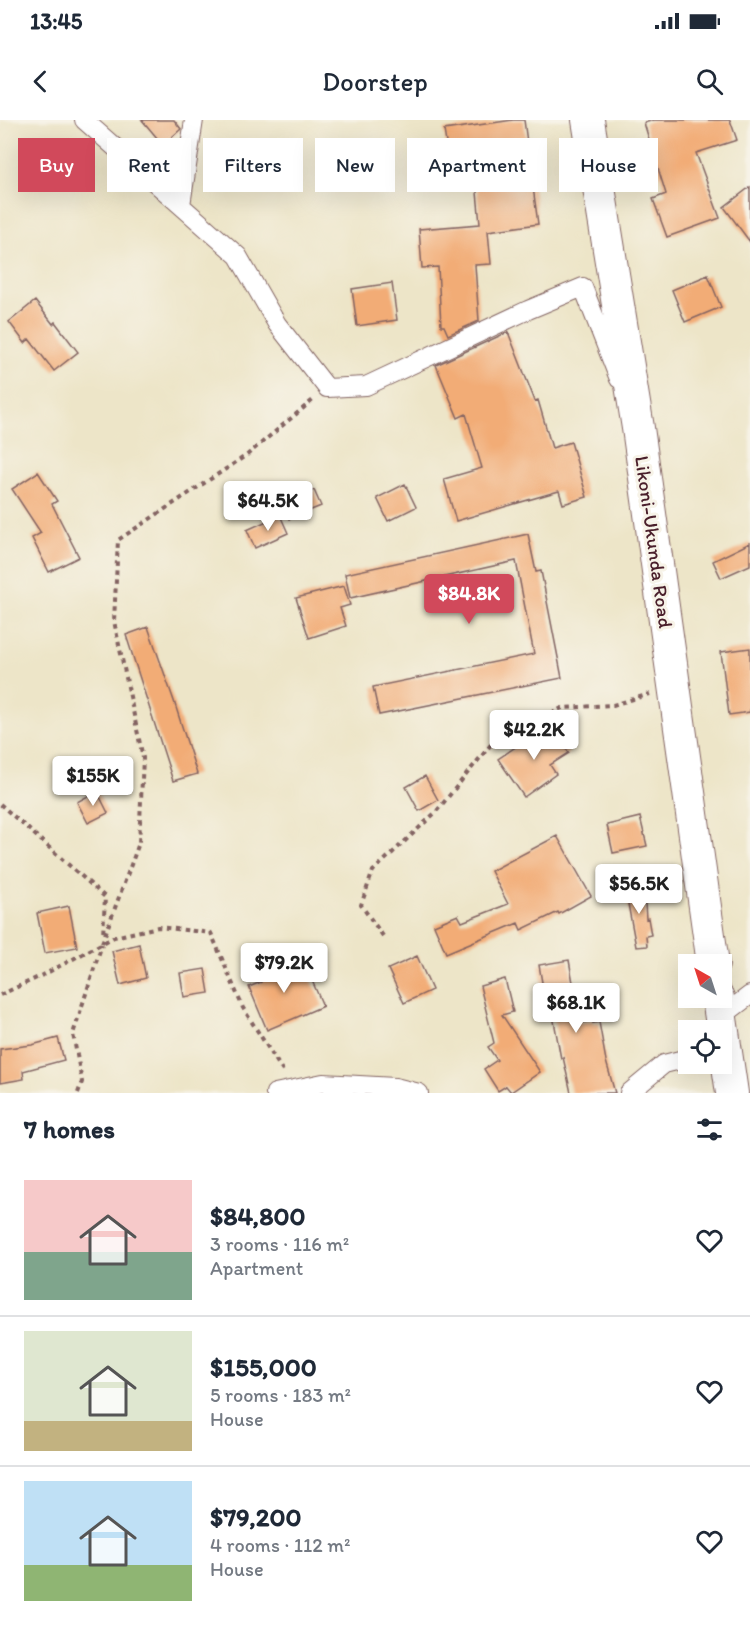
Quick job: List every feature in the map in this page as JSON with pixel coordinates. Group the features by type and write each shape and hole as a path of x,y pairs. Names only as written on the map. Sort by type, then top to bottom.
{"highway":[{"name":"Likoni-Ukunda Road","path":"588,120 638,428 713,954"},
{"path":"728,1074 732,1093"}],"street":[{"path":"84,120 238,256 277,324 327,388 366,386 528,310 584,287 638,428"},
{"path":"181,206 194,120"},
{"path":"732,1002 750,995"},
{"path":"629,1093 664,1064 678,1060"},
{"path":"275,1093 323,1083 395,1087 419,1093"}],"path":[{"path":"78,1093 82,1082 73,1034 102,943 139,843 142,758 114,621 118,540 247,455 327,388"},
{"path":"383,936 361,905 373,870 435,813 493,742 562,708 613,705 676,686"},
{"path":"0,804 105,897 102,943"},
{"path":"0,995 114,937 159,927 211,933 243,1008 294,1089"}],"building":[{"path":"142,120 174,120 181,129 171,138 157,138"},
{"path":"524,120 526,138 445,138 444,130"},
{"path":"654,120 730,120 737,140 696,153 720,218 667,237 653,199 666,194 658,168 658,138 649,138 644,123"},
{"path":"750,187 750,242 724,207"},
{"path":"477,192 534,192 538,224 488,231 491,264 475,265 479,321 448,335 444,326 441,326 438,267 422,268 419,229 480,224"},
{"path":"708,275 721,307 685,322 672,290"},
{"path":"392,283 397,320 357,326 352,289"},
{"path":"35,301 78,352 54,371 29,339 25,343 9,322"},
{"path":"508,332 535,401 538,400 552,448 571,442 587,497 563,504 559,491 456,521 444,479 482,468 466,414 458,418 436,365"},
{"path":"38,472 57,501 52,504 79,557 49,572 32,538 41,533 12,489"},
{"path":"405,484 416,507 388,521 377,498"},
{"path":"314,490 321,506 289,519 282,504"},
{"path":"280,515 288,533 255,548 247,530"},
{"path":"528,534 536,572 541,571 562,678 379,715 373,687 534,654 516,561 350,598 345,574"},
{"path":"750,543 750,565 721,578 713,561"},
{"path":"344,586 350,605 340,608 346,626 309,638 296,598"},
{"path":"148,627 197,774 173,781 126,635"},
{"path":"750,648 750,712 729,715 721,652"},
{"path":"552,728 569,753 550,765 556,774 524,797 498,759 542,729 544,733"},
{"path":"425,776 438,800 419,811 406,787"},
{"path":"97,791 108,813 88,823 77,802"},
{"path":"640,817 647,846 613,853 607,825"},
{"path":"557,836 591,896 559,914 558,912 521,930 518,923 446,953 434,925 458,915 462,922 508,904 491,871"},
{"path":"627,887 644,887 646,919 648,918 651,935 646,936 647,946 636,947"},
{"path":"69,906 77,947 45,953 37,913"},
{"path":"139,944 146,978 120,985 112,951"},
{"path":"417,956 432,990 404,1003 388,969"},
{"path":"569,960 580,1023 593,1020 593,1023 599,1022 615,1093 571,1093 563,1057 561,1059 550,999 545,1000 539,965"},
{"path":"280,961 284,971 304,962 323,1006 267,1030 249,987 261,982 256,971"},
{"path":"205,969 209,993 184,997 180,973"},
{"path":"505,979 513,1012 502,1015 540,1072 511,1092 506,1086 498,1091 484,1069 497,1060 488,1047 494,1043 480,986"},
{"path":"58,1038 64,1060 23,1071 24,1079 0,1083 0,1049 32,1045"}]}
